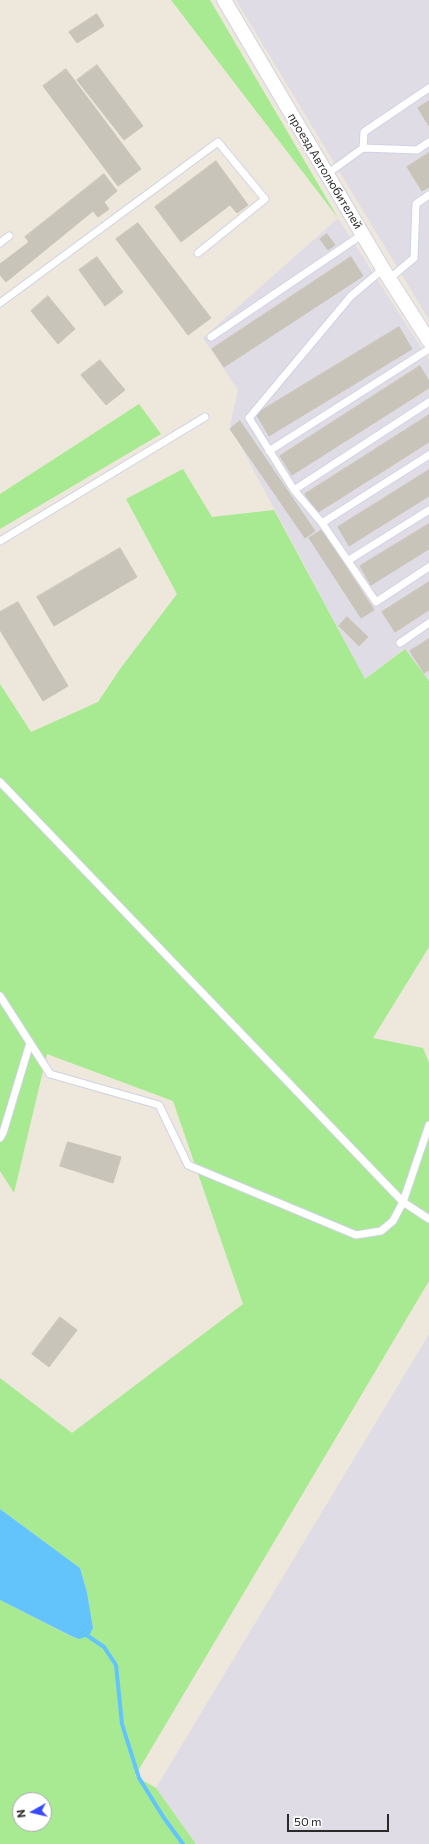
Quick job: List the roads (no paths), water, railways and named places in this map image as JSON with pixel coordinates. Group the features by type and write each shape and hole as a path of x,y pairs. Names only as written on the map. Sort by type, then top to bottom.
{"street":[{"name":"проезд Автолюбителей","path":"224,0 386,274 429,341"}],"lane":[{"path":"363,148 364,132 429,88"},
{"path":"0,303 218,142 265,199 198,253"},
{"path":"327,174 363,148 417,150 429,142"},
{"path":"429,195 416,204 414,258 351,296 249,418 268,451 294,490 322,523 349,560 376,602 429,567"},
{"path":"211,337 363,234"},
{"path":"0,243 9,236"},
{"path":"268,451 429,349"},
{"path":"294,490 429,402"},
{"path":"0,541 205,417"},
{"path":"322,523 429,455"},
{"path":"349,560 429,510"},
{"path":"400,643 429,623"},
{"path":"0,782 402,1202 429,1219"},
{"path":"0,996 50,1074 159,1105 188,1165 356,1235 381,1231 393,1221 402,1202 429,1125"},
{"path":"0,1138 3,1133 30,1043"}],"water":[{"path":"0,1509 80,1568 87,1592 93,1628 89,1636 79,1639 71,1636 0,1600"}],"waterway":[{"path":"85,1634 104,1647 116,1665 122,1724 139,1778 164,1818 183,1844"}]}
